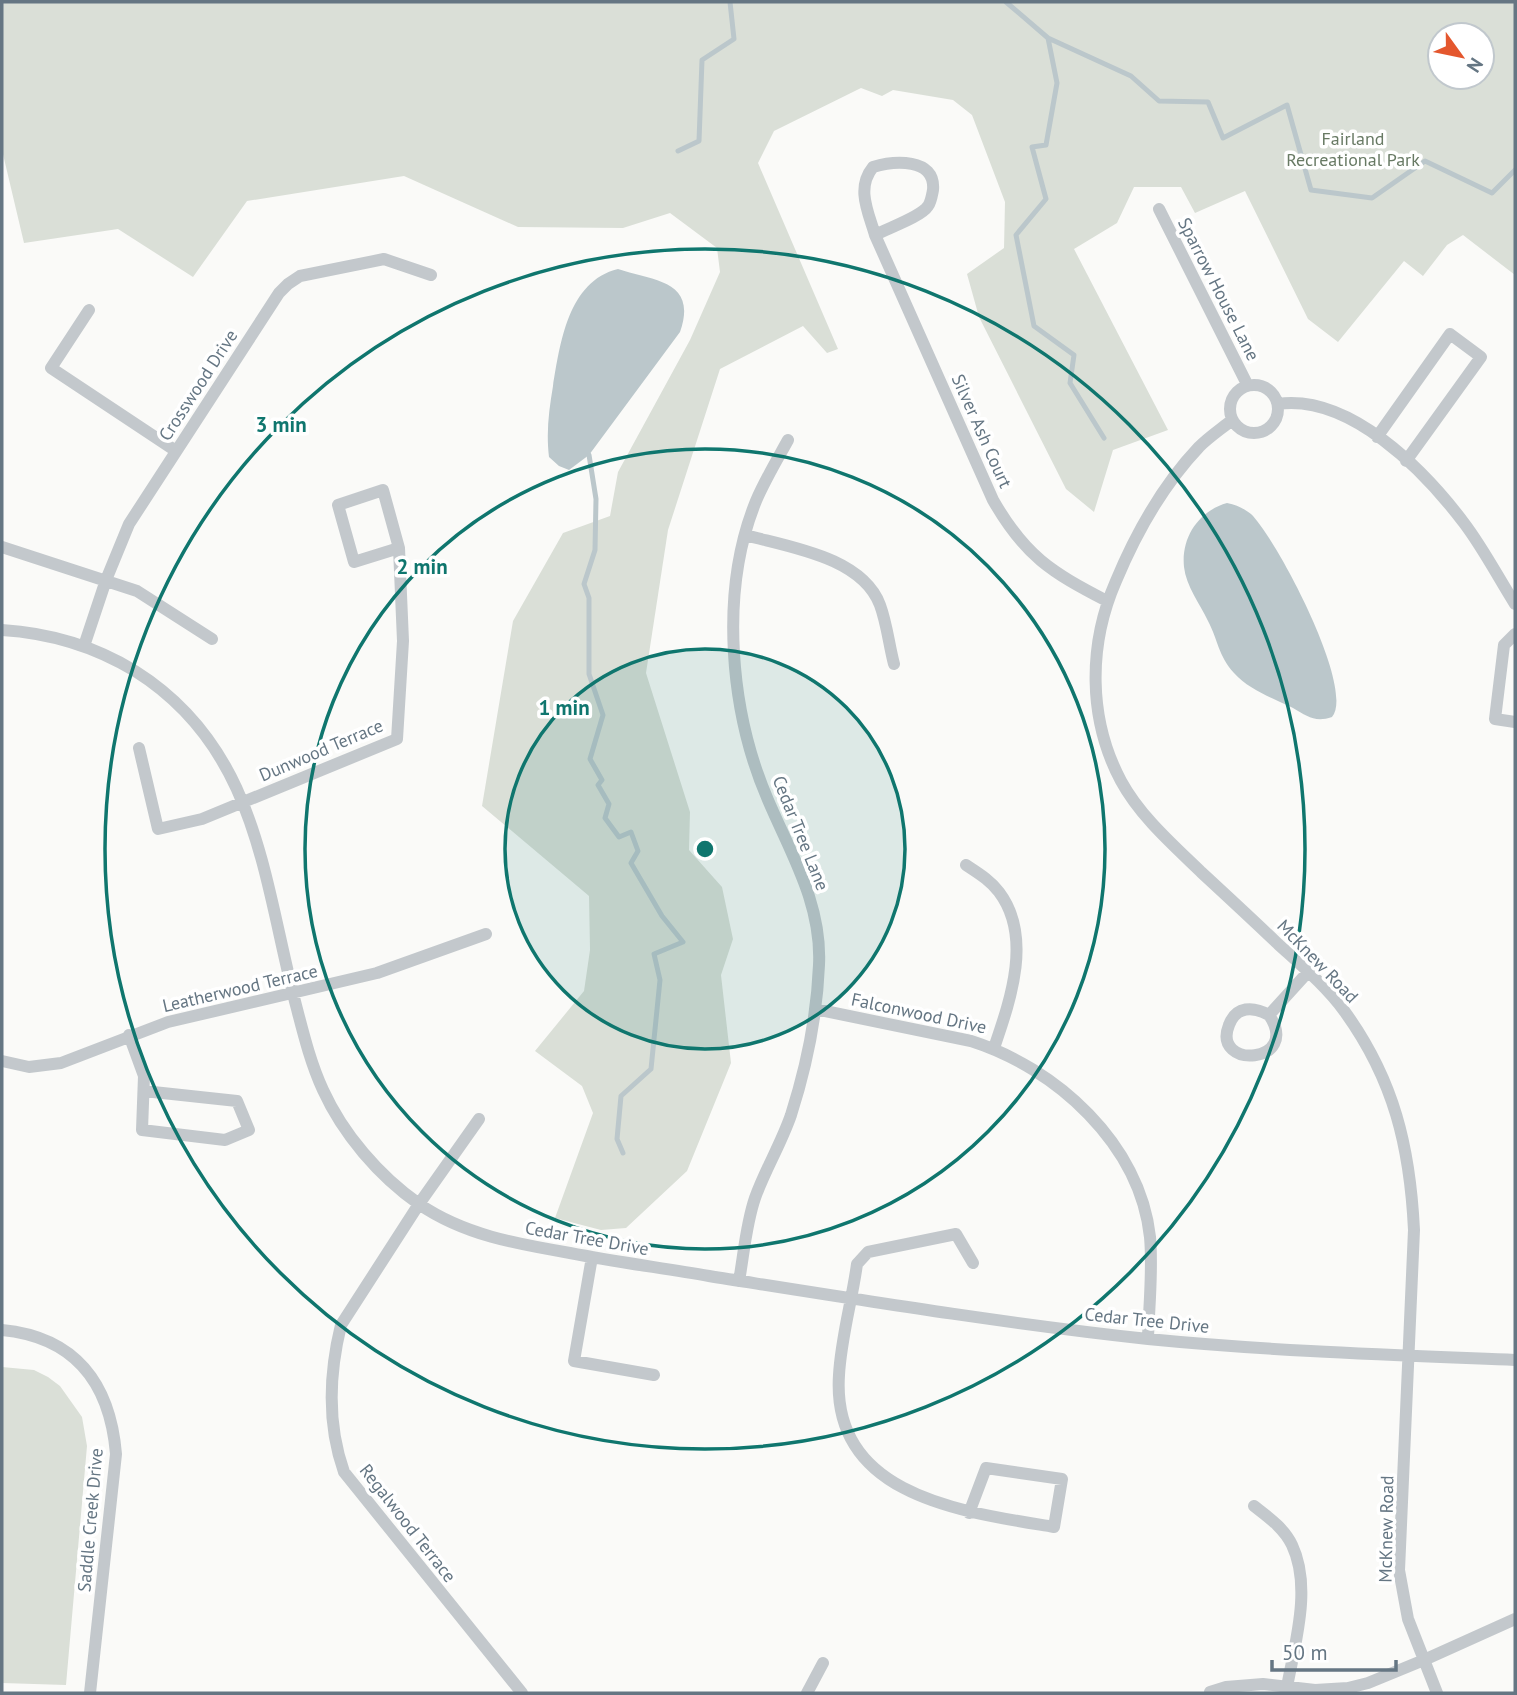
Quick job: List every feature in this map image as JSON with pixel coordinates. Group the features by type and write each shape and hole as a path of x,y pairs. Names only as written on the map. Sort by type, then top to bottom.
{"street":[{"name":"Silver Ash Court","path":"875,234 922,212 929,205 933,186 931,176 924,169 914,163 901,162 873,167 867,173 863,191 875,234 993,500 1006,522 1023,545 1042,562 1066,580 1107,601"},
{"name":"Sparrow House Lane","path":"1159,209 1247,384"},
{"name":"Crosswood Drive","path":"84,646 106,580 129,524 279,293 300,276 384,259 431,275"},
{"path":"89,310 51,368 176,451"},
{"path":"1377,436 1450,334 1481,357 1406,461"},
{"path":"1247,384 1264,387 1272,393 1278,404 1278,415 1265,431 1248,433 1238,428 1232,421 1229,410 1231,399 1247,384"},
{"path":"1278,404 1314,405 1334,411 1353,419 1377,436 1442,496 1465,525 1515,604"},
{"name":"McKnew Road","path":"1232,421 1201,445 1178,471 1130,549 1107,601 1100,629 1095,696 1109,753 1121,782 1165,838 1308,972 1343,1010 1362,1037 1394,1104 1406,1147 1412,1186 1414,1230 1399,1570 1408,1619 1437,1693"},
{"name":"Cedar Tree Lane","path":"739,1281 755,1197 791,1115 815,1009 819,963 810,896 767,799 755,764 744,720 733,632 734,597 755,503 788,440"},
{"name":"Dunwood Terrace","path":"139,748 158,828 202,819 397,739 403,641 399,548 383,490 338,505 354,562 399,548"},
{"path":"746,535 821,556 843,565 859,578 872,591 880,606 894,664"},
{"path":"2,547 137,592 212,639"},
{"name":"Cedar Tree Drive","path":"2,630 53,637 84,646 121,663 152,682 180,705 206,734 224,761 244,802 257,841 293,993 308,1050 322,1089 340,1123 379,1170 419,1204 454,1223 486,1236 592,1257 852,1298 1148,1338 1263,1349 1515,1360"},
{"path":"1515,634 1504,645 1496,719 1515,722"},
{"path":"966,865 985,877 1000,892 1010,911 1014,930 1014,980 994,1048"},
{"name":"Leatherwood Terrace","path":"2,1061 29,1067 61,1063 167,1021 377,973 486,934"},
{"path":"1269,1015 1308,972"},
{"path":"1250,1008 1259,1009 1269,1015 1276,1029 1271,1047 1262,1055 1251,1058 1233,1050 1227,1030 1232,1018 1241,1010 1250,1008"},
{"name":"Falconwood Drive","path":"815,1009 994,1048 1031,1068 1054,1085 1104,1131 1121,1154 1141,1201 1150,1235 1152,1267 1148,1338"},
{"path":"129,1035 144,1076 142,1130 225,1140 249,1130 237,1101 144,1090"},
{"name":"Regalwood Terrace","path":"479,1119 419,1204 341,1325 331,1395 334,1438 344,1472 522,1693"},
{"path":"969,1513 986,1468 1062,1479 1054,1527 969,1513 900,1487 867,1462 853,1444 844,1423 839,1375 857,1264 868,1252 956,1234 973,1263"},
{"path":"592,1257 574,1361 654,1375"},
{"name":"Saddle Creek Drive","path":"2,1329 42,1338 71,1355 86,1369 110,1414 116,1454 90,1693"},
{"path":"1254,1506 1284,1532 1299,1567 1301,1592 1298,1624 1287,1687"},
{"path":"1210,1692 1262,1684 1315,1690 1348,1688 1368,1683 1424,1660 1515,1618"},
{"path":"807,1693 823,1663"}],"green space":[{"name":"Fairland Recreational Park","path":"2,2 1515,2 1515,275 1463,235 1447,245 1423,276 1404,261 1338,342 1308,319 1245,191 1195,213 1181,187 1134,187 1117,223 1074,249 1168,430 1113,450 1094,512 1066,489 979,317 967,274 1004,248 1005,202 972,115 953,100 893,90 882,96 861,88 774,131 758,163 838,349 827,353 803,326 720,369 668,530 646,673 690,812 689,850 722,887 733,939 721,975 731,1063 687,1171 626,1228 601,1230 555,1218 593,1113 582,1086 535,1051 584,991 590,950 589,896 482,806 513,621 563,533 610,516 618,472 690,340 720,272 717,248 670,213 623,228 518,227 404,176 247,201 193,277 118,229 24,243 2,150"},
{"path":"2,1367 34,1370 48,1377 60,1386 82,1417 87,1446 66,1685 2,1683"}],"shaded area":[{"path":"618,269 658,280 678,292 683,302 684,315 680,332 589,455 569,470 549,457 548,448 550,404 563,334 577,300 588,286 601,276"},
{"path":"1227,503 1251,514 1263,528 1294,581 1324,647 1333,677 1336,701 1332,717 1311,718 1254,689 1234,673 1221,654 1187,581 1184,556 1189,536 1200,519"}],"waterway":[{"path":"678,151 699,141 702,60 734,39 730,2"},
{"path":"1006,2 1048,38 1131,76 1159,101 1208,102 1223,138 1287,105 1311,190 1372,198 1425,161 1492,193 1515,170"},
{"path":"1048,38 1057,83 1046,145 1032,147 1046,199 1016,235 1034,326 1074,355 1070,383 1104,438"},
{"path":"589,455 596,499 595,550 584,584 589,598 589,674 603,715 590,759 602,780 598,785 609,804 605,818 619,837 631,832 638,851 631,863 662,916 683,942 654,954 660,980 651,1069 621,1096 617,1139 623,1153"}]}
